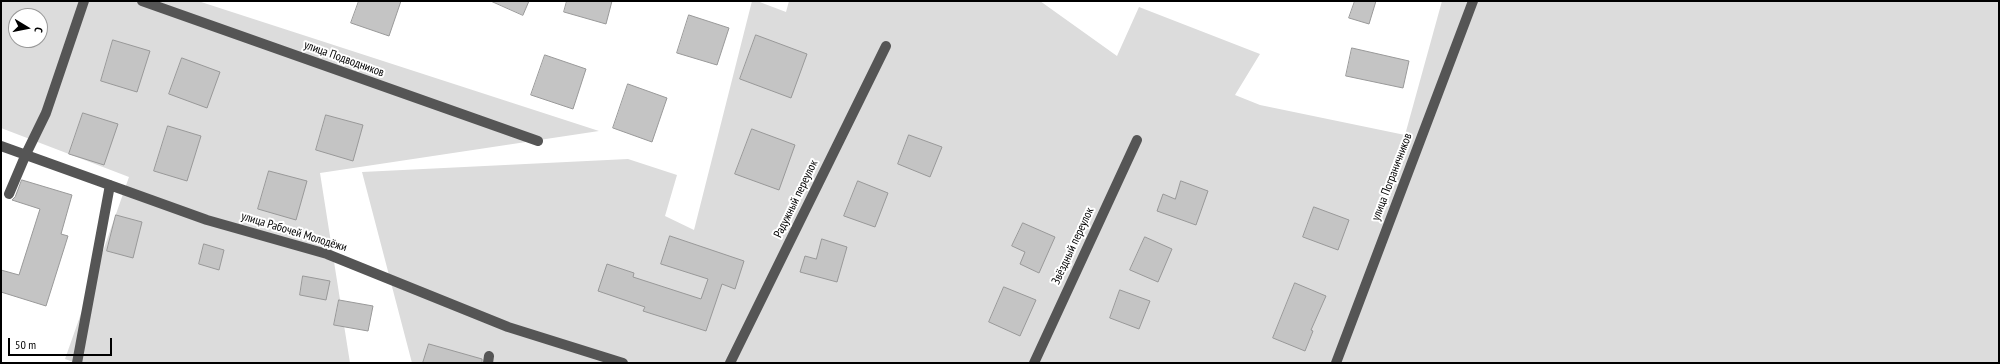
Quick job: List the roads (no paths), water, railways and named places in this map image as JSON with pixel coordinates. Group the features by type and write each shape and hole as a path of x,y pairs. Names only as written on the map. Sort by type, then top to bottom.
{"street":[{"path":"9,194 46,113 84,1"},
{"name":"улица Подводников","path":"142,1 538,141"},
{"name":"улица Пограничников","path":"1336,363 1473,1"},
{"name":"Радужный переулок","path":"730,363 886,46"},
{"name":"Звёздный переулок","path":"1034,363 1137,140"},
{"name":"улица Рабочей Молодёжи","path":"1,146 207,220 327,254 508,327 623,363"},
{"path":"77,363 110,184"}]}
